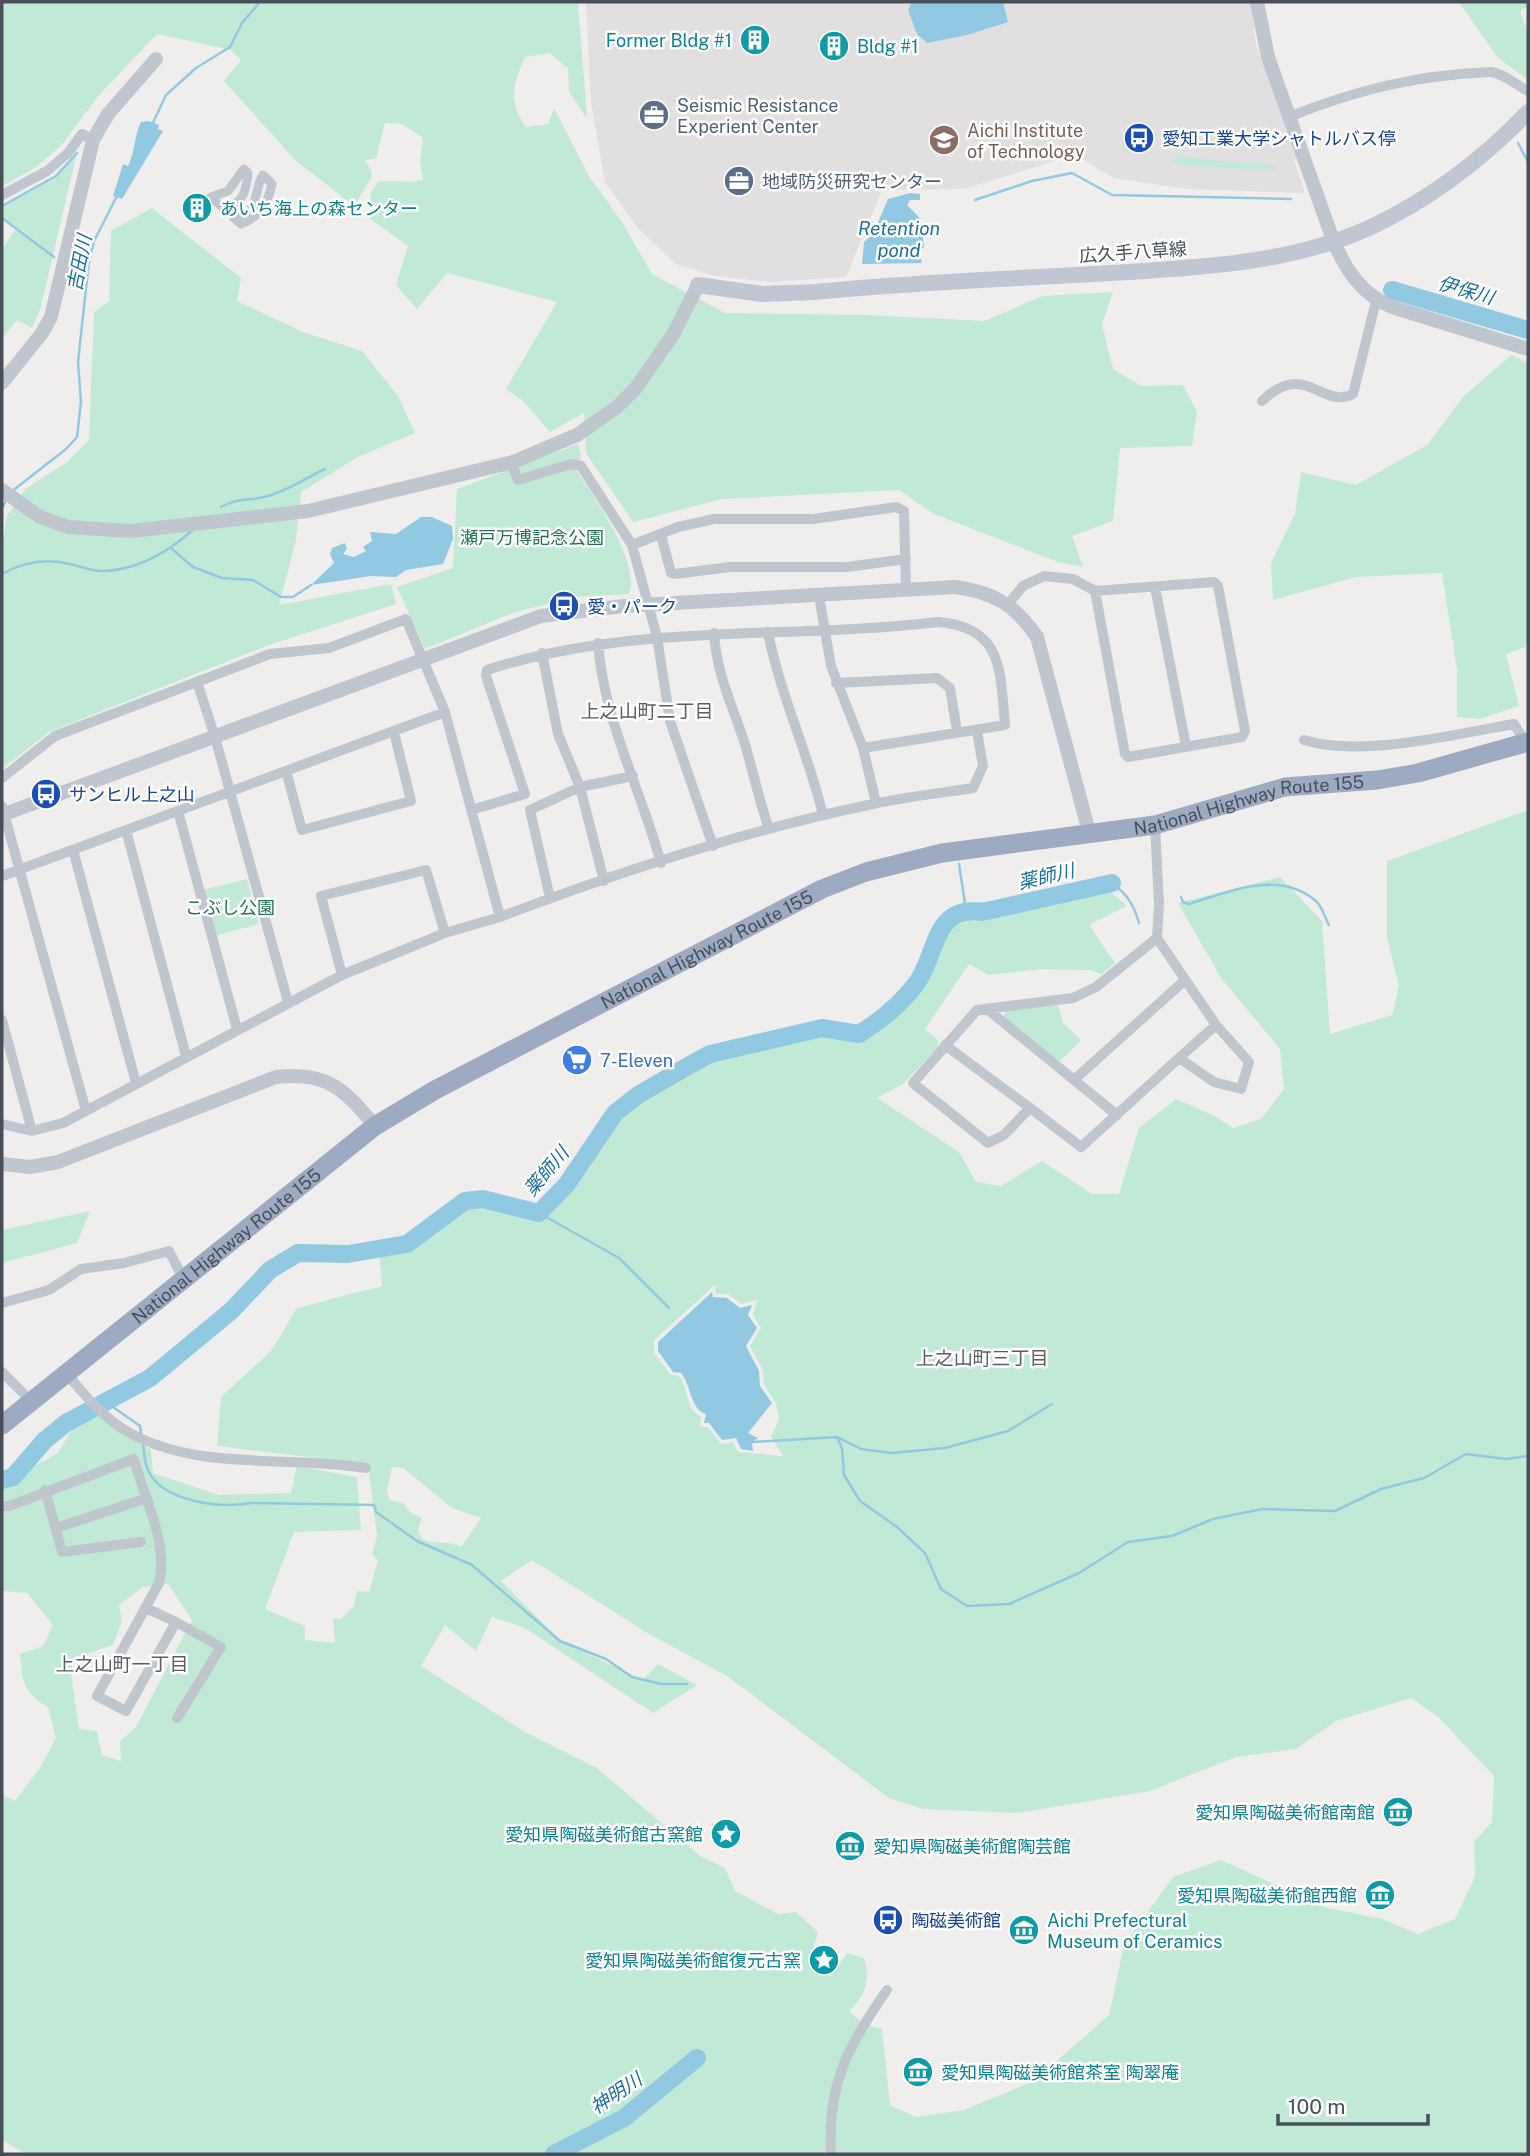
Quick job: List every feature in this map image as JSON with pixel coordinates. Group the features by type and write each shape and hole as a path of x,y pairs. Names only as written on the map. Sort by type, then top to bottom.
{"highway":[{"name":"National Highway Route 155","path":"2,1425 375,1126 435,1090 834,884 866,872 942,853 1155,825 1285,787 1377,780 1418,773 1527,743"}],"main road":[{"name":"広久手八草線","path":"698,285 762,294 1175,269 1280,254 1370,227 1422,199 1483,156 1528,112"}],"street":[{"path":"1258,2 1262,36 1341,260 1376,301 1528,349"},
{"path":"2,383 36,341 51,317 93,140 107,114 156,59"},
{"path":"1289,117 1347,94 1424,76 1481,75 1491,71 1528,91"},
{"path":"2,195 47,171 68,153 82,134 93,140"},
{"path":"244,169 248,173 247,191 236,205 223,208 211,197 228,191 244,169"},
{"path":"263,175 272,184 270,195 260,212 241,224 233,217 242,216 251,209 263,175"},
{"path":"8,495 40,517 68,527 131,531 309,511 511,462 577,435 636,388 674,333 698,285"},
{"path":"1262,401 1279,387 1300,383 1336,397 1353,394 1376,301"},
{"path":"511,462 518,480 571,464 581,466 632,545 657,637 670,721 713,846"},
{"path":"632,545 714,519 813,519 896,507 904,511 906,589"},
{"path":"661,535 671,573 675,574 730,567 847,567 906,559"},
{"path":"1008,604 1023,586 1044,576 1073,579 1095,591 1214,582 1218,586 1245,731 1242,737 1128,757 1125,754 1095,591"},
{"path":"86,1111 3,812 541,616 575,610 906,589 955,587 980,590 1008,604 1022,616 1037,638 1089,832"},
{"path":"1155,587 1186,746"},
{"path":"819,596 823,630 836,683 863,748 876,803"},
{"path":"2,778 55,736 270,654 329,648 406,619 445,712 500,917"},
{"path":"471,810 525,794 494,702 487,670 542,653 598,643 714,633 823,630 938,622 968,626 986,641 998,662 1005,725 863,748"},
{"path":"768,632 776,676 812,770 822,815"},
{"path":"714,633 716,662 722,686 743,740 769,830"},
{"path":"598,643 601,677 612,725 633,776 661,863"},
{"path":"542,653 558,734 580,787 604,881"},
{"path":"836,683 937,678 950,688 957,731"},
{"path":"197,682 215,737 288,1002"},
{"path":"2,876 445,712"},
{"path":"1304,740 1322,745 1407,742 1514,724 1527,743"},
{"path":"2,1124 32,1131 63,1124 342,975 446,933 713,846 822,815 876,803 973,788 983,766 977,731"},
{"path":"286,771 302,831 411,801 394,732"},
{"path":"550,898 530,810 580,787 633,776"},
{"path":"178,811 237,1029"},
{"path":"1155,825 1157,938 1216,1026 1249,1062 1241,1090 1214,1082 1179,1058"},
{"path":"126,830 186,1056"},
{"path":"73,850 136,1083"},
{"path":"342,975 321,896 426,870 446,933"},
{"path":"1030,1108 1004,1135 988,1143 913,1083 977,1010 1073,998 1096,987 1157,938"},
{"path":"1075,1079 1184,981"},
{"path":"987,1009 1117,1115"},
{"path":"2,1020 32,1131"},
{"path":"945,1045 1081,1147 1216,1026"},
{"path":"2,1164 30,1167 58,1162 276,1077 294,1075 316,1076 336,1085 375,1126"},
{"path":"2,1303 49,1290 81,1269 124,1263 169,1251 184,1280"},
{"path":"2,1372 31,1401"},
{"path":"66,1373 99,1411 127,1432 156,1445 192,1454 366,1468"},
{"path":"2,1506 9,1506 45,1490 134,1459 144,1499 157,1532 163,1568 159,1583 97,1696 126,1711 176,1622"},
{"path":"45,1490 62,1552 141,1542"},
{"path":"56,1528 144,1499"},
{"path":"146,1608 221,1647 177,1718"},
{"path":"831,2154 831,2099 838,2078 848,2054 887,1990"}],"shaded area":[{"name":"Aichi Institute of Technology","path":"586,2 1251,2 1256,44 1297,158 1294,160 1305,193 1187,189 1114,178 1075,155 964,189 882,190 846,277 771,282 714,276 676,264 637,227 605,182 591,102"}],"green space":[{"path":"2,2 578,2 587,118 569,92 568,68 549,53 525,57 515,84 517,109 526,127 548,124 554,108 589,176 622,222 652,274 725,313 866,315 985,321 1042,296 1113,292 1102,325 1113,369 1141,386 1183,385 1197,412 1192,446 1120,448 1113,521 1072,536 1083,567 1058,562 934,514 899,490 723,499 633,522 586,453 584,413 550,432 523,401 506,389 557,302 447,273 417,309 396,285 408,246 369,218 371,193 378,182 423,180 420,162 423,138 402,124 385,123 376,159 365,160 372,172 371,178 354,206 295,160 224,81 241,60 231,50 157,34 99,95 60,147 35,168 2,186"},
{"path":"1459,2 1528,2 1528,6 1520,12 1528,31 1528,80 1497,57"},
{"path":"77,153 40,310 32,328 17,320 2,338 2,249 16,229 2,218 2,206 56,176"},
{"path":"1178,153 1189,158 1273,165 1276,170 1184,166 1174,162"},
{"path":"152,208 241,278 237,301 303,332 362,351 398,396 415,433 358,457 301,492 296,540 279,605 391,584 396,604 266,646 49,732 2,769 2,549 7,516 25,489 67,462 89,440 94,312 109,301 111,231"},
{"path":"1511,355 1528,363 1528,646 1506,654 1519,706 1480,719 1457,717 1457,670 1442,573 1356,577 1273,600 1271,563 1295,514 1301,472 1356,485 1427,445 1464,396"},
{"name":"瀬戸万博記念公園","path":"578,444 581,456 576,470 604,513 622,548 631,581 629,594 576,597 515,612 425,649 397,587 453,568 457,489"},
{"path":"1528,810 1528,2154 26,2154 2,2140 2,1795 15,1801 40,1768 56,1738 48,1707 34,1698 26,1686 20,1654 43,1646 53,1625 27,1593 2,1591 2,1483 58,1453 86,1406 116,1430 151,1450 153,1473 219,1495 291,1493 297,1466 357,1477 361,1530 294,1532 265,1609 305,1626 305,1640 335,1643 333,1619 341,1619 354,1606 357,1591 369,1592 378,1561 372,1554 377,1536 368,1464 217,1446 221,1397 271,1351 297,1308 382,1286 378,1240 401,1237 453,1199 539,1217 570,1191 615,1122 637,1101 710,1061 820,1032 858,1039 887,1022 927,974 948,926 968,902 993,903 1010,911 1107,889 1127,906 1089,925 1115,963 1102,974 1089,970 1041,969 989,975 969,964 925,1029 938,1040 939,1046 903,1084 877,1098 959,1152 976,1182 1001,1186 1042,1161 1092,1194 1119,1194 1139,1128 1176,1099 1213,1115 1233,1128 1261,1119 1284,1089 1280,1049 1221,978 1178,903 1280,877 1322,921 1330,1034 1392,1015 1399,987 1387,937 1387,861","holes":["715,1285 716,1294 728,1294 741,1304 757,1300 753,1315 761,1328 750,1346 763,1370 764,1385 776,1403 779,1419 771,1437 783,1456 738,1452 733,1442 721,1444 708,1427 700,1427 701,1416 690,1405 679,1376 671,1375 654,1353 654,1340","392,1467 403,1468 452,1508 481,1518 461,1547 452,1543 428,1541 421,1538 418,1529 422,1518 411,1513 403,1503 390,1500 387,1491","532,1560 649,1634 727,1676 889,1798 923,1809 1018,1813 1150,1791 1236,1757 1296,1749 1336,1721 1411,1698 1438,1717 1494,1776 1492,1822 1474,1842 1475,1877 1455,1919 1418,1934 1382,1919 1324,1907 1221,1860 1173,1877 1124,1945 1109,2015 1034,2081 964,2110 916,2117 890,2105 882,2029 863,2024 849,2011 866,1987 864,1958 847,1953 831,1976 809,1964 818,1932 796,1912 778,1914 735,1891 725,1868 700,1856 597,1768 525,1732 421,1666 445,1625 476,1651 492,1617 525,1628 653,1713 697,1685 658,1664 643,1680 561,1641 501,1581","168,1584 192,1620 136,1727 120,1741 121,1761 102,1755 97,1731 79,1729 71,1673 73,1658 113,1645 122,1621 119,1605 143,1587"]},
{"name":"こぶし公園","path":"247,879 259,924 214,936 202,890"},
{"path":"1058,1005 1063,1023 1081,1040 1059,1062 1003,1019 1005,1011"},
{"path":"90,1211 77,1243 2,1263 2,1230"}],"water":[{"path":"912,2 1003,2 1008,22 967,35 927,43 917,34 908,10"},
{"path":"148,121 159,125 158,129 163,131 122,199 113,196 123,164 128,166 130,161 141,122"},
{"name":"Retention pond","path":"910,193 920,194 920,200 910,200 907,205 921,219 924,247 919,253 922,263 862,264 864,242 873,234 888,199"},
{"path":"421,517 432,517 452,526 453,539 443,564 406,570 396,577 371,576 311,585 334,563 330,554 332,548 345,543 347,549 343,554 354,557 366,551 363,547 372,541 370,532 396,534"},
{"path":"712,1292 713,1297 727,1298 740,1308 752,1305 748,1315 757,1328 746,1346 759,1371 760,1386 772,1403 748,1433 758,1438 752,1442 753,1451 741,1449 736,1438 722,1440 709,1423 704,1423 706,1414 697,1407 681,1373 673,1372 658,1351 658,1342"}],"waterway":[{"name":"吉田川","path":"152,125 166,95 196,68 230,47 242,23 260,2"},
{"path":"1518,143 1528,162"},
{"path":"2,206 56,176 77,153"},
{"path":"975,200 1032,181 1072,173 1112,195 1291,199"},
{"name":"吉田川","path":"11,492 66,449 77,437 81,402 78,362 89,261 94,241 118,194"},
{"path":"2,218 54,257"},
{"name":"伊保川","path":"1392,290 1528,330"},
{"path":"221,507 235,501 274,494 325,469"},
{"name":"吉田川","path":"2,509 6,500"},
{"path":"2,574 26,564 43,561 61,562 97,571 127,568 162,553 193,530"},
{"path":"172,549 193,567 222,578 253,580 281,597 293,597 311,585"},
{"path":"959,864 966,910"},
{"path":"1112,883 1129,900 1139,923"},
{"name":"薬師川","path":"2,1480 13,1477 45,1440 66,1423 150,1378 231,1311 270,1270 298,1253 348,1254 407,1244 465,1201 483,1199 539,1213 567,1184 615,1113 638,1095 688,1066 710,1054 822,1028 859,1034 889,1012 916,984 939,934 954,916 1112,883"},
{"path":"1181,897 1183,902 1189,904 1237,889 1286,886 1302,891 1316,901 1329,925"},
{"path":"539,1213 619,1258 669,1308"},
{"path":"106,1402 140,1426 141,1433"},
{"path":"837,1437 861,1449 892,1453 945,1448 1008,1431 1052,1404"},
{"path":"752,1442 837,1437 842,1448 844,1475 860,1501 897,1527 925,1553 941,1589 967,1606 1009,1604 1079,1573 1128,1542 1172,1536 1213,1519 1262,1509 1335,1511 1381,1489 1424,1478 1466,1454 1506,1459 1528,1456"},
{"path":"143,1443 147,1467 155,1481 166,1490 194,1501 224,1505 374,1505 376,1512 417,1541 472,1565 560,1641 606,1659 632,1677 661,1684 687,1684"},
{"name":"神明川","path":"554,2154 624,2118 697,2058"}],"place":[{"name":"Former Bldg #1","path":"755,40"},
{"name":"Bldg #1","path":"834,46"},
{"name":"Seismic Resistance Experient Center","path":"654,115"},
{"name":"愛知工業大学シャトルバス停","path":"1139,138"},
{"name":"Aichi Institute of Technology","path":"944,140"},
{"name":"地域防災研究センター","path":"739,181"},
{"name":"あいち海上の森センター","path":"197,208"},
{"name":"愛・パーク","path":"564,606"},
{"name":"サンヒル上之山","path":"46,794"},
{"name":"7-Eleven","path":"577,1060"},
{"name":"愛知県陶磁美術館南館","path":"1398,1812"},
{"name":"愛知県陶磁美術館古窯館","path":"726,1834"},
{"name":"愛知県陶磁美術館陶芸館","path":"850,1846"},
{"name":"愛知県陶磁美術館西館","path":"1380,1895"},
{"name":"陶磁美術館","path":"888,1920"},
{"name":"Aichi Prefectural Museum of Ceramics","path":"1024,1930"},
{"name":"愛知県陶磁美術館復元古窯","path":"824,1960"},
{"name":"愛知県陶磁美術館茶室 陶翠庵","path":"918,2072"}],"district":[{"name":"上之山町二丁目","path":"647,711"},
{"name":"上之山町三丁目","path":"982,1358"},
{"name":"上之山町一丁目","path":"122,1664"}]}
